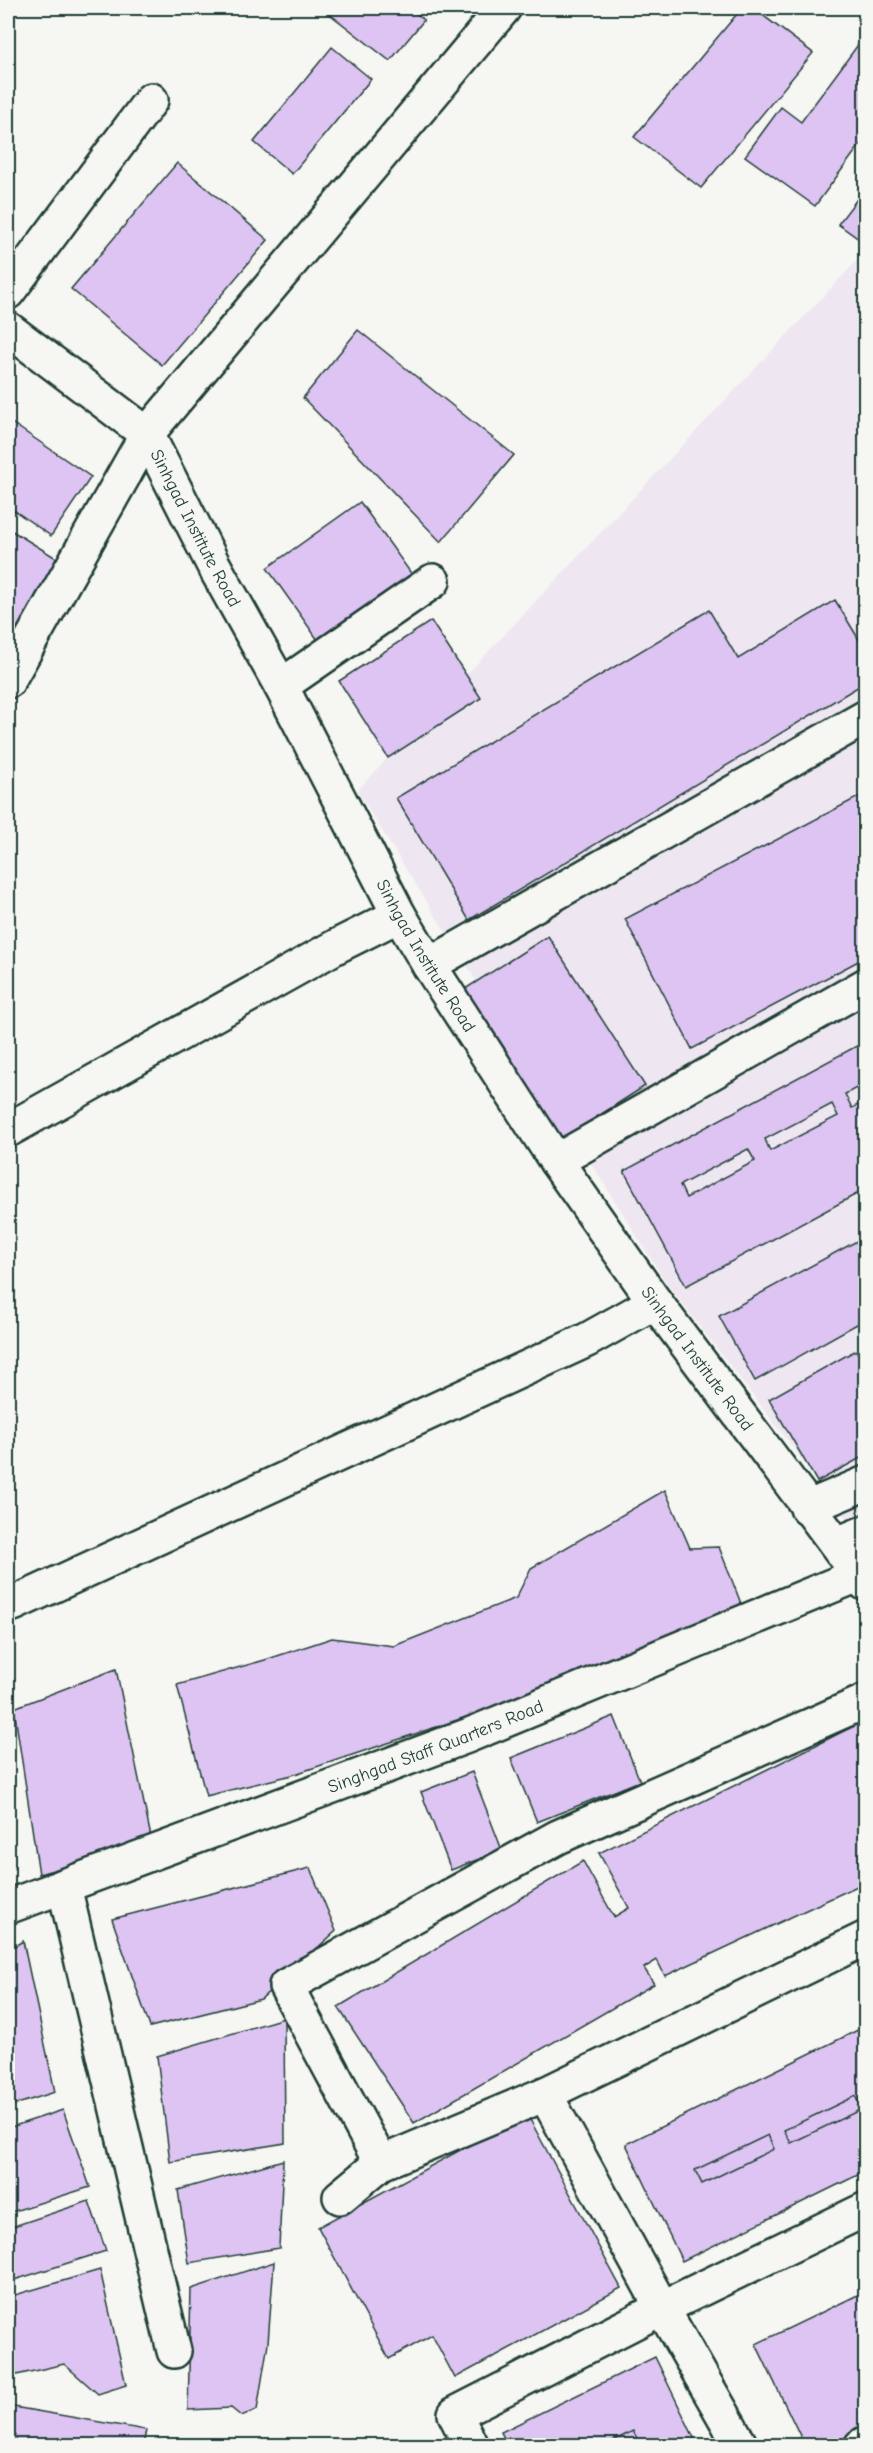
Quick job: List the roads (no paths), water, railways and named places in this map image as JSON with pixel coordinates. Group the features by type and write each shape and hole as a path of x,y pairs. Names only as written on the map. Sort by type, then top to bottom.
{"street":[{"path":"8,681 147,434 504,8"},
{"path":"8,292 151,100"},
{"name":"Sinhgad Institute Road","path":"8,329 147,434 213,564 281,686 399,915 429,965 556,1161 655,1302 807,1508 851,1538 862,1579"},
{"path":"281,686 433,581"},
{"path":"429,965 866,717"},
{"path":"8,1131 335,947 399,915"},
{"path":"556,1161 866,985"},
{"path":"13,1604 576,1346 655,1302"},
{"path":"807,1508 866,1483"},
{"name":"Singhgad Staff Quarters Road","path":"8,1903 10,1906 467,1736 862,1579"},
{"path":"381,2163 286,1986 558,1837 866,1701"},
{"path":"64,1886 174,2351"},
{"path":"340,2197 381,2163 545,2094 866,1938"},
{"path":"545,2094 662,2308 741,2445"},
{"path":"471,2445 455,2414 662,2308 866,2210"},
{"path":"861,2445 866,2443"}]}
